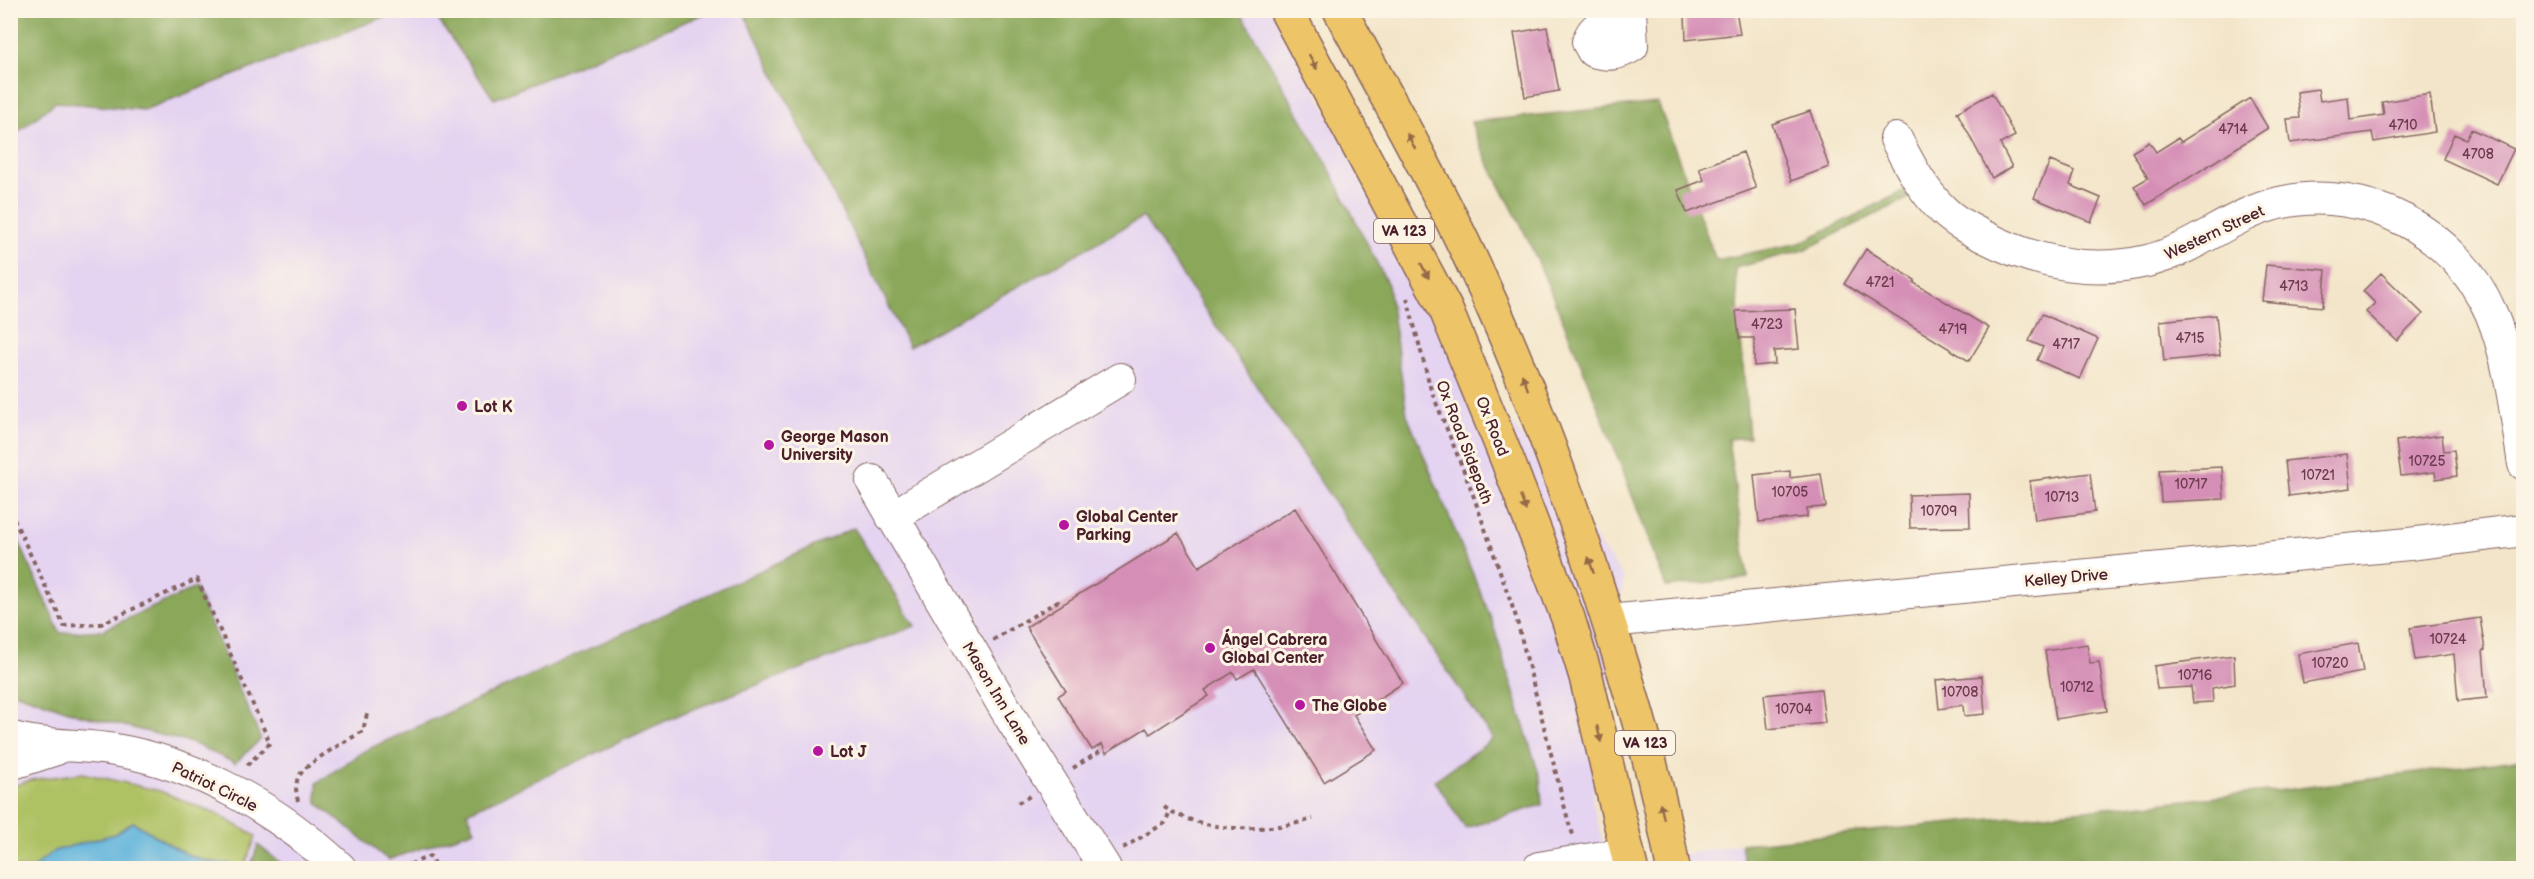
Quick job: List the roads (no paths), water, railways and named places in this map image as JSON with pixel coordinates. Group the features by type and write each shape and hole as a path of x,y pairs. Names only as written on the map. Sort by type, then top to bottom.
{"main road":[{"name":"VA 123","path":"1340,10 1439,193 1512,349 1564,482 1609,621 1651,765 1673,868"},
{"name":"Ox Road","path":"1273,16 1446,310 1568,618 1586,677 1630,861"},
{"path":"1539,546 1569,596 1584,609 1609,621 1589,656 1586,677"}],"street":[{"name":"Western Street","path":"1896,139 1929,195 1954,219 2002,246 2035,258 2064,265 2106,267 2149,261 2186,246 2250,212 2303,199 2334,198 2362,203 2405,220 2439,244 2460,266 2478,289 2491,314 2514,400 2523,464"},
{"path":"892,517 1120,379"},
{"name":"Mason Inn Lane","path":"872,481 1009,714 1114,858"},
{"name":"Kelley Drive","path":"1609,621 2409,544 2523,530"},
{"name":"Patriot Circle","path":"10,737 27,742 137,754 204,777 244,798 289,827 340,868"},
{"path":"10,764 71,745"},
{"path":"1539,868 1584,861 1630,861"}],"water":[{"path":"133,822 178,850 202,860 228,863 230,868 33,868 54,851 115,834"}],"place":[{"name":"Lot K","path":"462,406"},
{"name":"George Mason University","path":"769,445"},
{"name":"Global Center Parking","path":"1064,525"},
{"name":"Ángel Cabrera Global Center","path":"1210,648"},
{"name":"The Globe","path":"1300,705"},
{"name":"Lot J","path":"818,751"}]}
